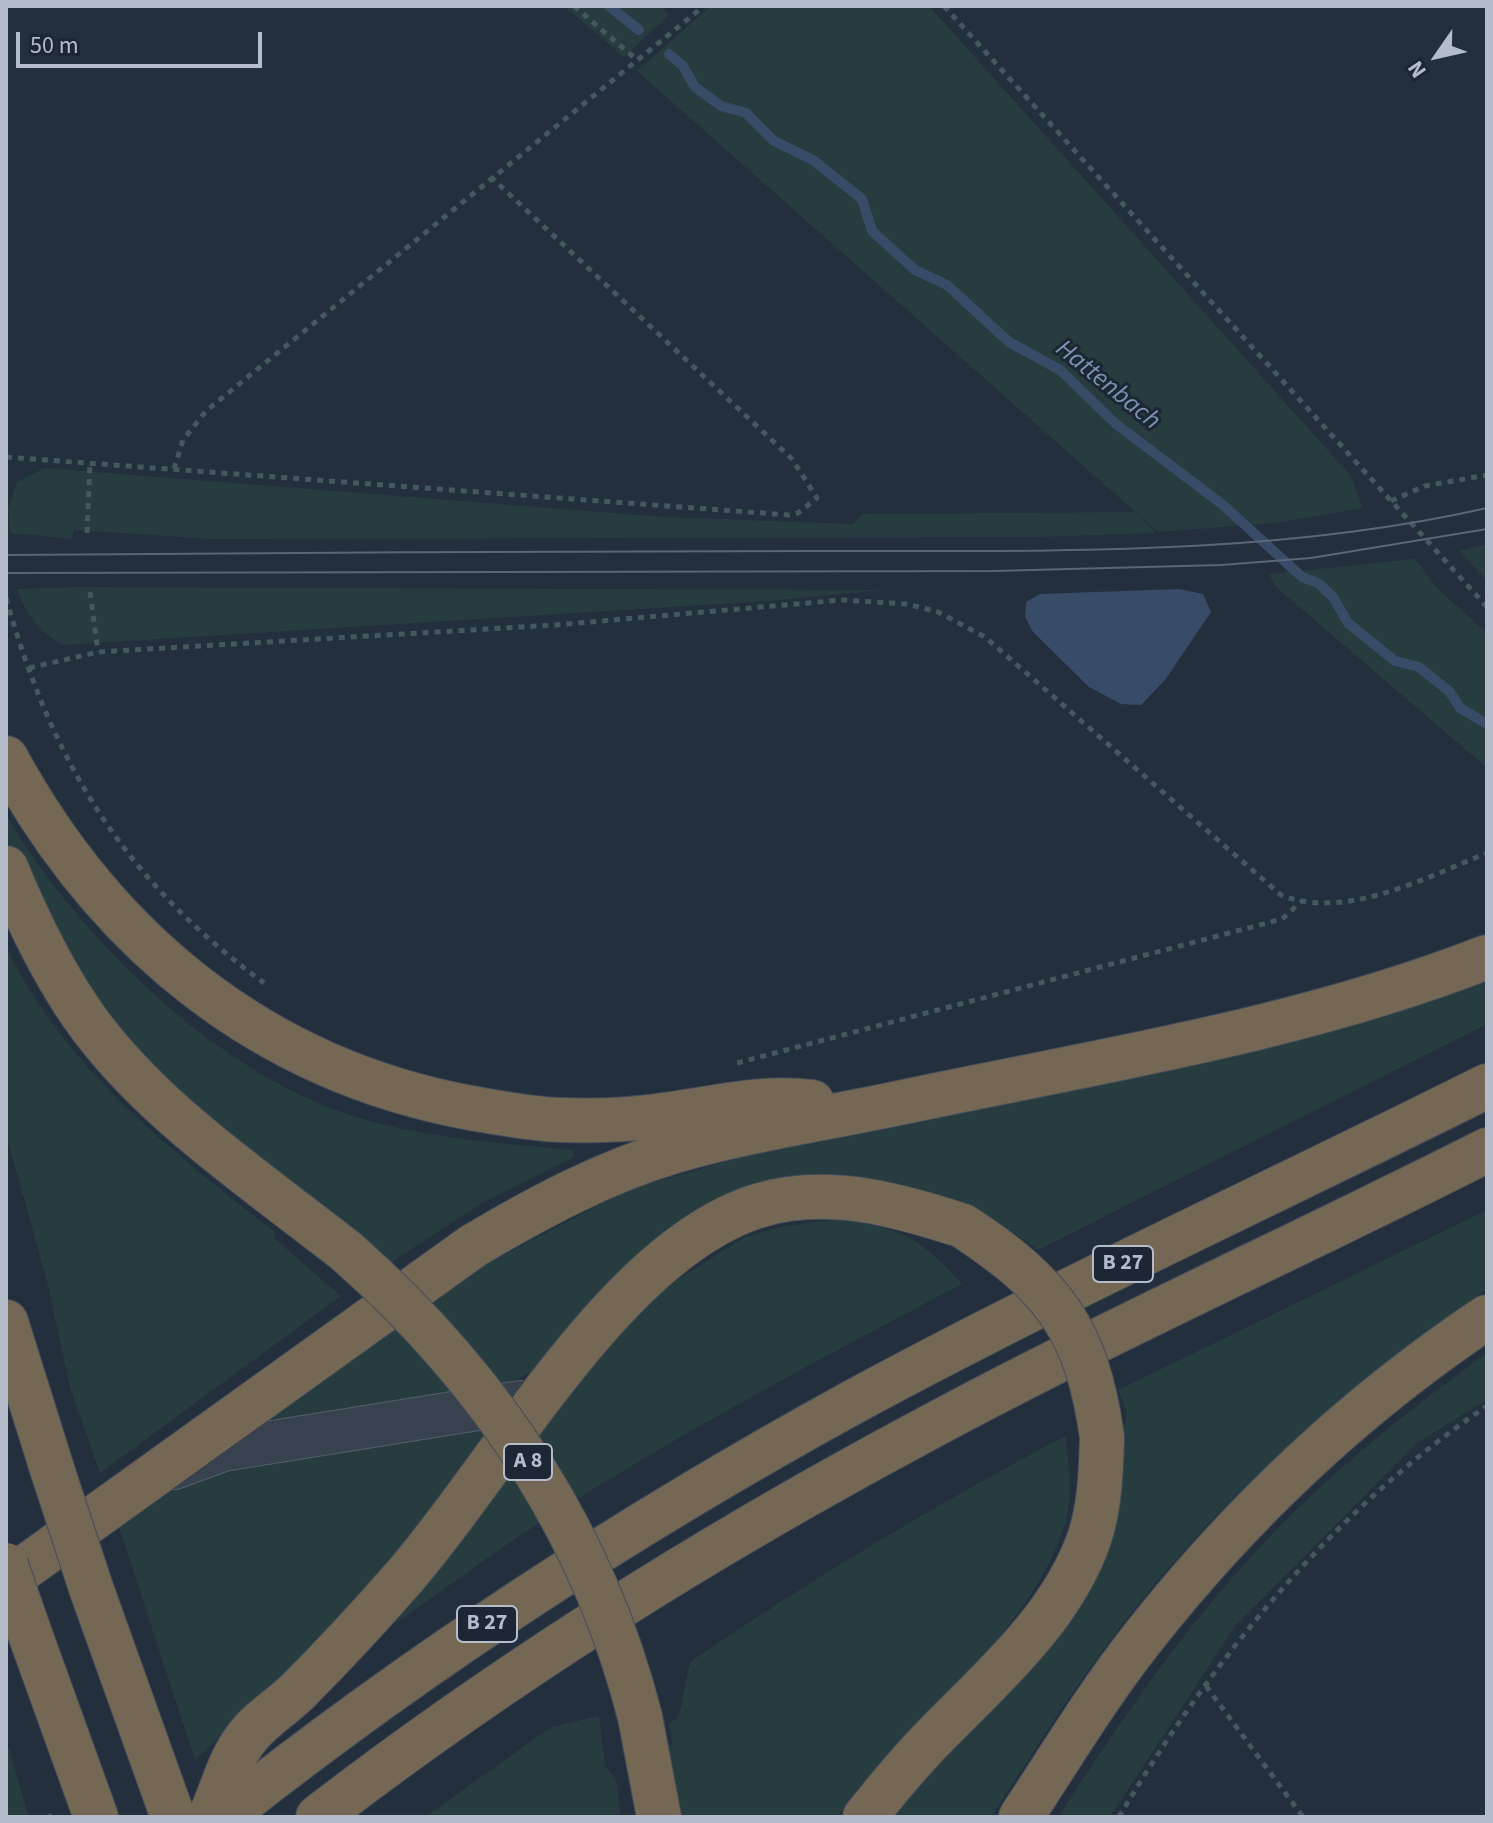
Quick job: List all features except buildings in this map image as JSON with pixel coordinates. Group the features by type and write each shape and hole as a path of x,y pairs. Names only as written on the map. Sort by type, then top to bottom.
{"highway":[{"path":"6,758 89,885 183,978 303,1056 357,1078 435,1101 560,1120 655,1117 777,1097 870,1109"},
{"name":"A 8","path":"6,868 47,957 83,1016 123,1065 165,1106 346,1251 434,1334 511,1434 573,1535 600,1591 626,1660 659,1817"},
{"path":"6,1581 158,1474 363,1322 473,1246 541,1205 674,1152 1293,1017 1396,989 1487,957"},
{"name":"B 27","path":"223,1817 479,1629 622,1537 765,1452 1092,1279 1487,1086"},
{"name":"B 27","path":"318,1817 542,1657 769,1516 986,1397 1487,1150"},
{"path":"210,1817 245,1740 299,1690 407,1574 547,1389 653,1269 704,1234 760,1205 799,1198 847,1198 883,1202 963,1226 1019,1267 1062,1314 1089,1367 1102,1437 1100,1486 1090,1538 1068,1588 992,1679 915,1757 865,1817"},
{"path":"1021,1817 1140,1642 1254,1510 1377,1397 1487,1317"},
{"path":"6,1322 91,1588 173,1817"},
{"path":"6,1565 96,1817"},
{"path":"637,1817 635,1783 640,1717"}],"lane":[{"path":"158,1474 223,1450 517,1404 547,1389"}],"path":[{"path":"574,6 637,60"},
{"path":"174,469 183,440 206,411 704,6"},
{"path":"944,6 1487,607"},
{"path":"6,457 789,515 798,513 817,498 792,459 491,177"},
{"path":"87,533 90,462"},
{"path":"1391,501 1425,486 1487,475"},
{"path":"90,592 98,652"},
{"path":"6,598 64,757 126,854 170,903 218,947 273,989"},
{"path":"29,668 98,652 555,625 842,600 907,604 938,612 985,637 1268,888 1302,901 1375,897 1487,853"},
{"path":"723,1066 1282,919 1302,901"},
{"path":"1119,1817 1206,1686 1304,1564 1352,1513 1400,1469 1487,1406"},
{"path":"1206,1686 1303,1817"}],"green space":[{"path":"564,6 660,6 669,15 624,57"},
{"path":"711,6 929,6 1351,476 1363,508 1275,523 1158,532 637,71"},
{"path":"44,468 664,517 853,524 862,514 1136,512 1156,533 1038,537 213,539 74,530 72,539 10,533 8,509 17,482"},
{"path":"1487,544 1487,581 1459,551"},
{"path":"1415,559 1438,589 1487,633 1487,768 1276,587 1269,574"},
{"path":"17,589 882,590 768,601 63,645 34,622"},
{"path":"6,815 73,909 114,955 207,1038 258,1072 310,1099 389,1126 441,1136 573,1150 574,1157 482,1203 390,1263 220,1133 100,1011 31,899 6,837"},
{"path":"6,947 30,991 58,1031 124,1105 198,1171 275,1232 274,1238 341,1296 100,1473 70,1387 48,1285 6,1134"},
{"path":"1487,981 1487,1024 1038,1250 1014,1233 973,1213 774,1186 543,1366 506,1384 286,1429 272,1418 484,1265 630,1189 746,1156 1223,1058 1385,1015"},
{"path":"1487,1210 1487,1289 1430,1329 1320,1416 1219,1513 1127,1619 1073,1692 991,1817 888,1817 1112,1492 1127,1413 1118,1390"},
{"path":"839,1219 908,1237 933,1255 962,1284 794,1374 629,1468 521,1535 396,1623 393,1614 613,1336 671,1284 745,1237 785,1226"},
{"path":"1487,1353 1487,1400 1417,1443 1235,1626 1110,1817 1058,1817 1168,1658 1216,1597 1269,1538 1358,1454"},
{"path":"496,1424 352,1614 195,1760 119,1527 194,1474"},
{"path":"1065,1436 1070,1489 1066,1521 1052,1557 1031,1593 976,1665 855,1792 838,1817 677,1817 663,1746 673,1745 669,1724 679,1716 690,1662 874,1544"},
{"path":"599,1716 605,1766 616,1779 621,1817 425,1817 551,1727"},
{"path":"6,1739 28,1814 32,1817 6,1817"}],"water":[{"path":"1179,589 1203,594 1211,612 1165,680 1141,705 1121,704 1089,687 1033,632 1025,617 1026,602 1040,594"}],"waterway":[{"name":"Hattenbach","path":"609,6 639,30"},
{"name":"Hattenbach","path":"669,54 683,66 695,87 721,106 746,113 774,141 813,160 862,199 872,231 915,270 947,285 1009,342 1060,370 1116,424 1223,505 1302,577 1318,583 1333,597 1348,623 1395,661 1419,667 1450,692 1460,708 1487,724"}],"tram line":[{"path":"6,555 1151,548 1320,536 1487,508"},
{"path":"6,573 993,571 1221,565 1311,558 1487,529"}]}
